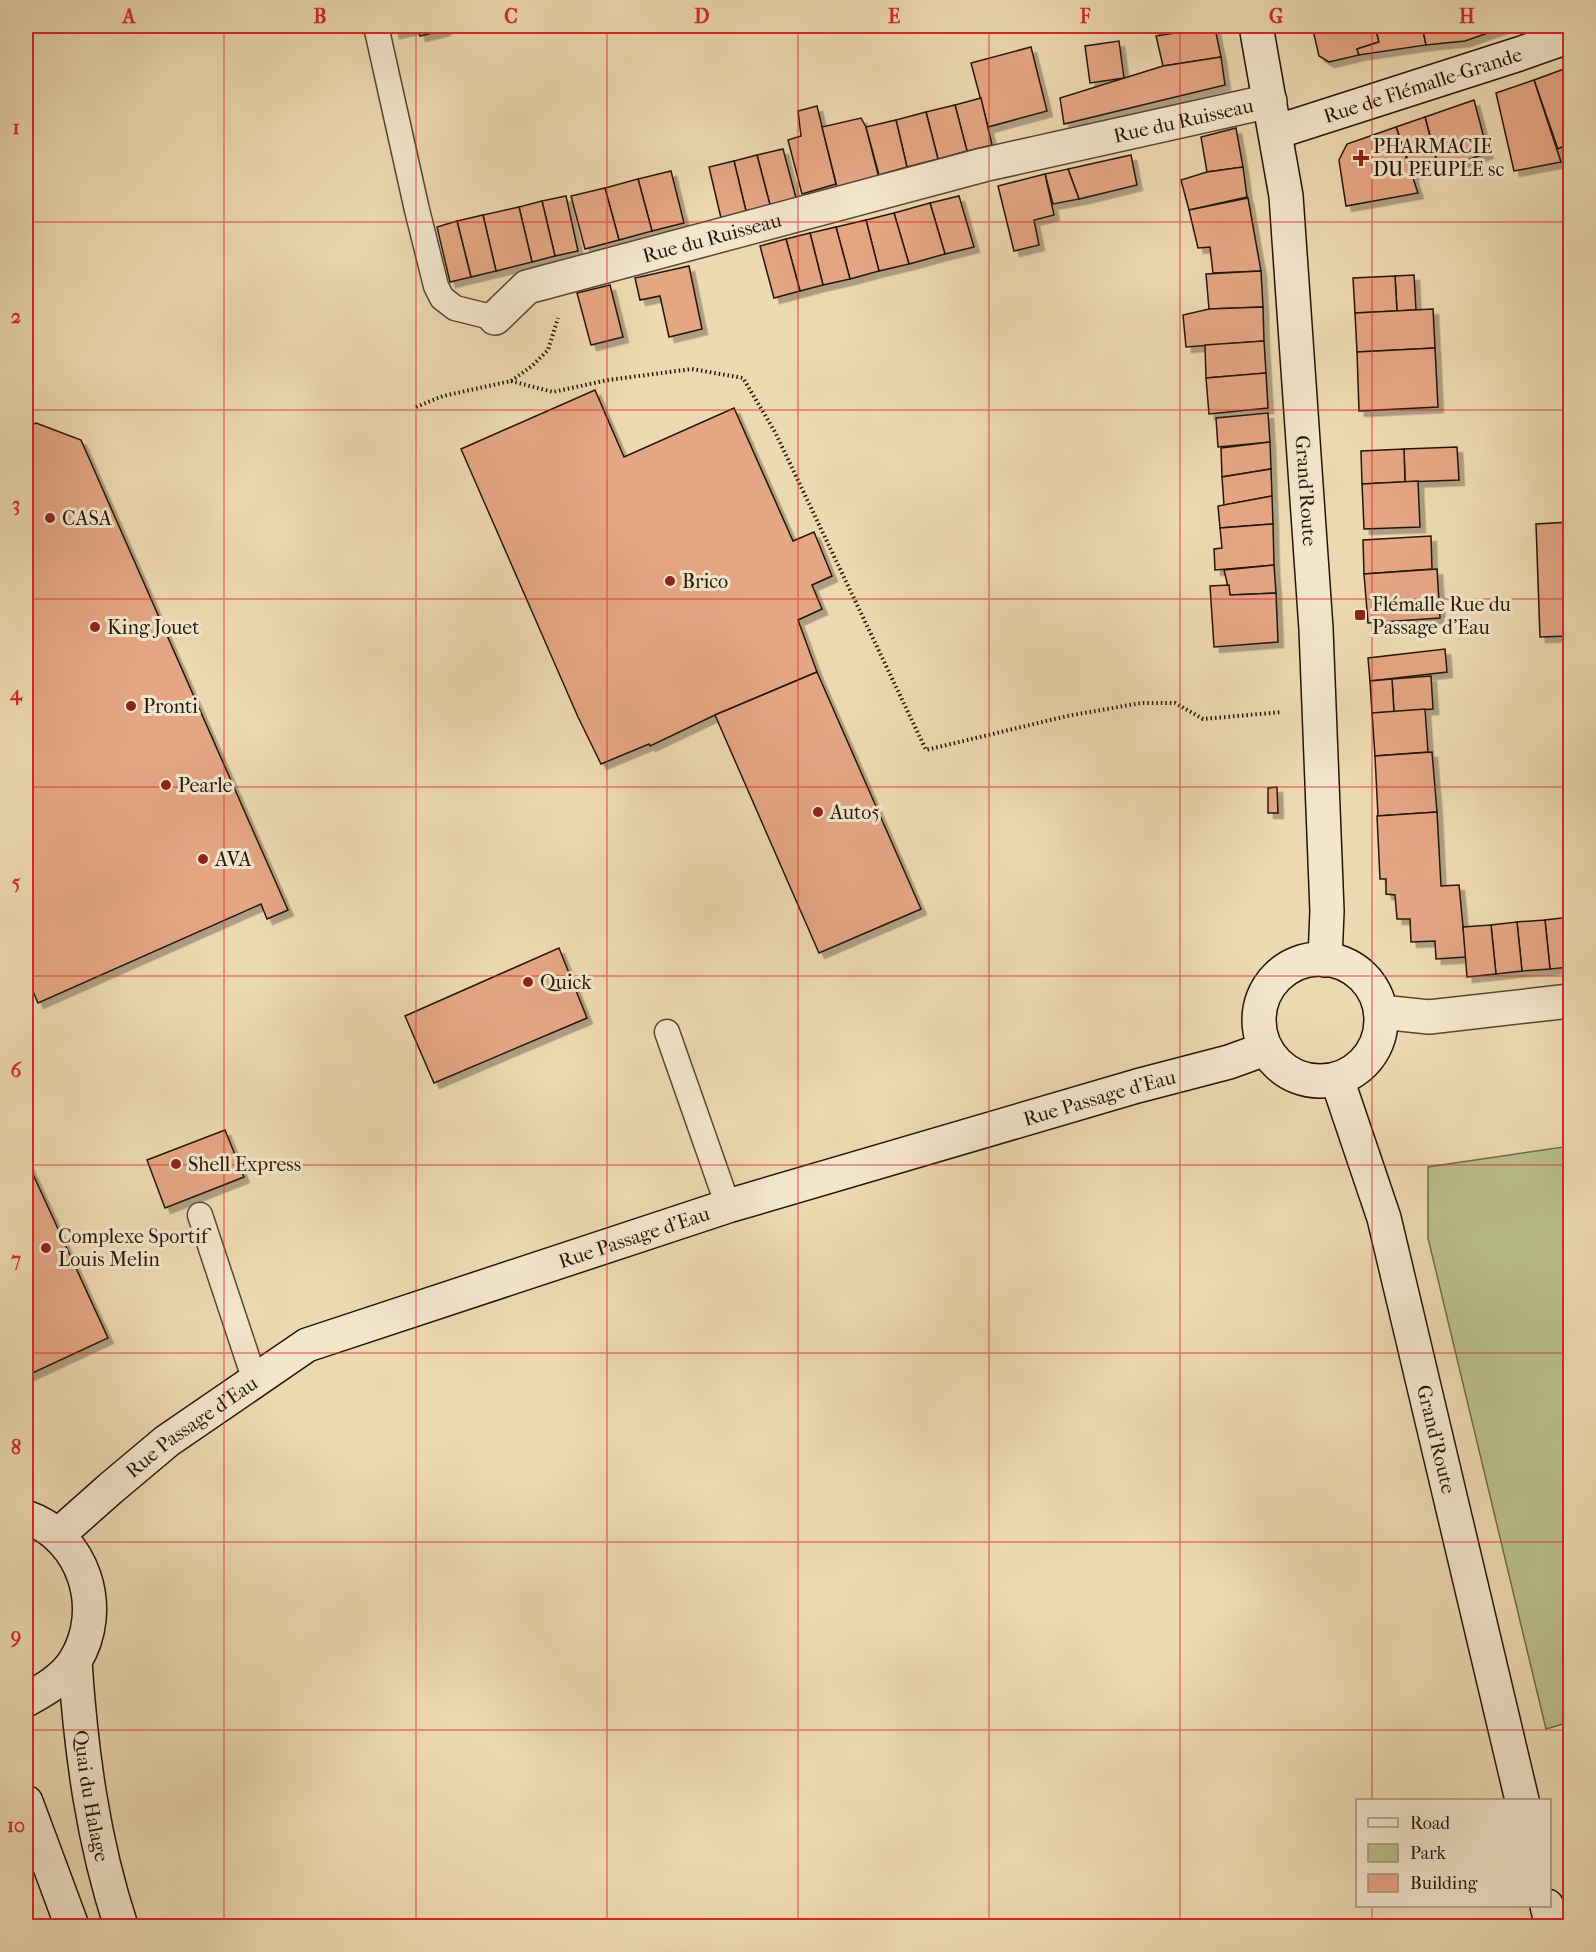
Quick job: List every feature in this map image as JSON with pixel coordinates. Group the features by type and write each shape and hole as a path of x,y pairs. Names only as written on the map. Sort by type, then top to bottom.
{"street":[{"name":"Grand'Route","path":"1256,26 1287,208 1316,629 1327,911 1325,960"},
{"name":"Rue de Flémalle-Grande","path":"1273,116 1519,54 1570,36"},
{"name":"Rue du Ruisseau","path":"495,318 527,286 983,165 1273,116"},
{"path":"1325,960 1342,963 1356,971 1368,982 1381,1012 1376,1046 1366,1061 1353,1072 1337,1079 1309,1081 1284,1070 1265,1049 1259,1028 1261,1006 1269,986 1284,971 1304,962 1325,960"},
{"path":"1381,1012 1429,1017 1570,1001"},
{"name":"Rue Passage d'Eau","path":"58,1535 167,1441 307,1345 728,1206 1137,1086 1229,1062 1265,1049"},
{"name":"Grand'Route","path":"1337,1079 1384,1218 1522,1799"},
{"name":"Quai du Halage","path":"26,1517 58,1535 76,1557 87,1582 91,1610 87,1637 75,1662 52,1686 26,1700"},
{"name":"Quai du Halage","path":"75,1662 82,1750 91,1805 101,1856 121,1926"},
{"path":"26,1802 72,1926"},
{"path":"1547,1907 1552,1926"}],"lane":[{"name":"Rue du Ruisseau","path":"376,26 435,286 442,298 455,308 495,318"},
{"path":"667,1032 728,1206"},
{"path":"200,1215 255,1381"}],"path":[{"path":"416,406 443,396 511,381 532,366 548,350 556,327 566,276"},
{"path":"511,381 553,392 608,380 692,369 743,378 775,432 926,750 1067,716 1141,703 1175,703 1203,719 1319,710"}],"green space":[{"path":"1570,1146 1570,1722 1546,1729 1428,1238 1428,1167"}],"building":[{"path":"392,26 444,26 445,30 420,36 418,28 394,33"},
{"path":"1157,26 1212,26 1213,27 1159,34"},
{"path":"1312,26 1375,26 1379,42 1357,49 1359,55 1329,62 1319,56"},
{"path":"1375,26 1422,26 1426,45 1359,55 1357,49 1379,42"},
{"path":"1422,26 1508,26 1465,41 1426,45"},
{"path":"1213,27 1221,57 1163,66 1156,36"},
{"path":"1119,41 1124,78 1090,83 1085,46"},
{"path":"1031,47 1047,111 988,127 971,63"},
{"path":"1221,57 1225,85 1064,124 1060,98 1163,66"},
{"path":"1570,67 1570,86 1564,69"},
{"path":"1564,69 1570,86 1570,143 1558,149 1534,80"},
{"path":"1534,80 1561,162 1514,171 1496,93"},
{"path":"981,98 992,145 967,151 955,105"},
{"path":"1474,100 1488,153 1439,169 1425,117"},
{"path":"955,105 967,151 938,159 926,112"},
{"path":"817,106 836,184 802,194 788,140 801,136 798,111"},
{"path":"926,112 938,159 907,167 896,120"},
{"path":"1425,117 1438,167 1413,174 1396,127"},
{"path":"861,118 866,127 879,178 837,187 822,127"},
{"path":"896,120 907,167 879,175 866,127"},
{"path":"1396,127 1418,193 1346,206 1339,160 1347,144"},
{"path":"1236,128 1243,167 1207,172 1201,137"},
{"path":"783,149 796,198 770,205 757,155"},
{"path":"757,155 770,205 746,211 734,161"},
{"path":"1131,155 1137,185 1079,199 1068,169"},
{"path":"734,161 746,211 721,218 709,167"},
{"path":"1243,167 1247,197 1189,210 1181,180 1207,172"},
{"path":"1068,169 1079,199 1053,204 1045,174"},
{"path":"671,171 684,223 652,231 638,179"},
{"path":"1045,174 1054,215 1034,220 1039,245 1014,251 998,186"},
{"path":"638,179 652,231 619,240 605,188"},
{"path":"605,188 619,240 585,249 571,196"},
{"path":"566,196 578,251 555,256 542,201"},
{"path":"959,196 974,247 945,254 930,203"},
{"path":"1248,198 1261,271 1213,273 1210,247 1198,248 1189,210"},
{"path":"542,201 555,256 532,262 519,207"},
{"path":"930,203 945,254 909,264 894,213"},
{"path":"519,207 532,262 496,271 483,215"},
{"path":"894,213 909,264 879,271 866,220"},
{"path":"483,215 496,271 471,277 457,221"},
{"path":"866,220 879,271 850,279 836,227"},
{"path":"457,221 471,277 450,282 437,227"},
{"path":"836,227 850,279 823,285 810,233"},
{"path":"810,233 823,285 800,291 786,239"},
{"path":"786,239 800,291 774,298 760,246"},
{"path":"689,266 702,329 669,337 660,296 640,300 635,278"},
{"path":"1261,271 1263,307 1209,309 1206,274"},
{"path":"1414,275 1416,310 1397,311 1395,276"},
{"path":"1395,276 1397,311 1355,313 1353,278"},
{"path":"610,285 623,337 591,345 577,293"},
{"path":"1263,307 1264,341 1186,347 1183,315 1209,309"},
{"path":"1433,309 1435,348 1357,352 1355,313"},
{"path":"1264,341 1266,373 1206,378 1205,345"},
{"path":"1435,348 1438,407 1359,411 1357,352"},
{"path":"1266,373 1268,408 1209,414 1206,378"},
{"name":"Brico","path":"595,390 624,457 734,408 793,541 814,532 832,576 812,585 822,609 798,620 817,672 715,715 650,746 649,744 601,764 578,717 461,449"},
{"path":"1268,413 1270,442 1218,447 1216,418"},
{"path":"36,423 81,440 288,910 267,919 261,904 38,1003 26,975 26,428"},
{"path":"1270,442 1271,469 1222,477 1221,448"},
{"path":"1457,447 1459,480 1405,482 1404,449"},
{"path":"1404,449 1405,482 1362,484 1361,451"},
{"path":"1271,469 1272,496 1224,505 1222,477"},
{"path":"1418,481 1420,527 1364,529 1362,484"},
{"path":"1272,496 1273,524 1220,528 1218,506"},
{"path":"1570,522 1570,636 1540,637 1536,524"},
{"path":"1273,524 1274,565 1215,570 1214,549 1222,548 1220,528"},
{"path":"1431,536 1432,569 1364,574 1363,540"},
{"path":"1274,565 1276,593 1230,595 1224,570"},
{"path":"1437,569 1440,618 1368,623 1364,574"},
{"path":"1229,585 1230,595 1276,593 1278,642 1214,647 1210,586"},
{"path":"1445,649 1447,672 1370,681 1368,658"},
{"name":"Auto5","path":"817,672 921,909 819,953 715,715"},
{"path":"1431,676 1433,709 1394,712 1392,679"},
{"path":"1392,679 1394,712 1372,713 1370,681"},
{"path":"1425,709 1428,752 1375,756 1372,713"},
{"path":"1432,752 1437,812 1378,816 1375,756"},
{"path":"1277,787 1278,813 1268,813 1268,788"},
{"path":"1437,812 1441,886 1459,885 1466,957 1436,959 1435,941 1411,942 1410,919 1397,919 1395,895 1386,894 1386,879 1380,879 1377,816"},
{"path":"1570,917 1570,967 1550,969 1545,920"},
{"path":"1545,920 1550,969 1522,971 1517,922"},
{"path":"1517,922 1522,971 1496,974 1491,925"},
{"path":"1491,925 1496,974 1467,977 1463,927"},
{"name":"Quick","path":"559,948 587,1018 434,1083 405,1016"},
{"path":"225,1130 244,1177 165,1208 147,1160"},
{"name":"Complexe Sportif Louis Melin","path":"26,1159 108,1338 26,1376"}],"place":[{"name":"PHARMACIE DU PEUPLE sc","path":"1361,158"},
{"name":"CASA","path":"50,518"},
{"name":"Brico","path":"670,581"},
{"name":"Flémalle Rue du Passage d'Eau","path":"1360,615"},
{"name":"King Jouet","path":"95,627"},
{"name":"Pronti","path":"131,706"},
{"name":"Pearle","path":"166,785"},
{"name":"Auto5","path":"818,812"},
{"name":"AVA","path":"203,859"},
{"name":"Quick","path":"528,982"},
{"name":"Shell Express","path":"176,1164"},
{"name":"Complexe Sportif Louis Melin","path":"46,1248"}]}
